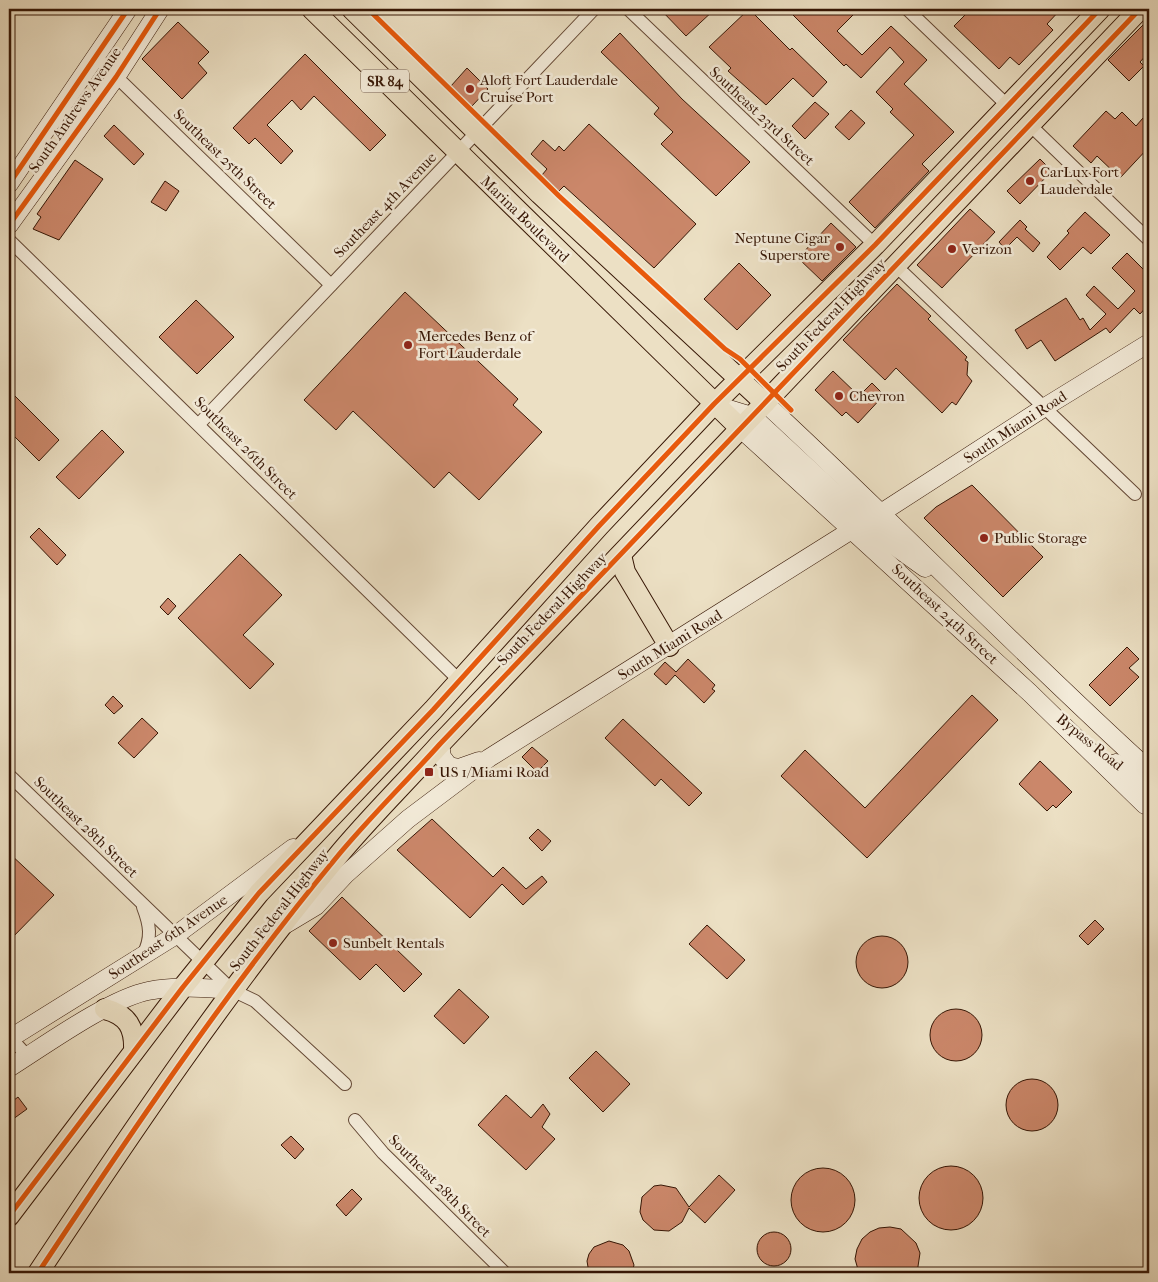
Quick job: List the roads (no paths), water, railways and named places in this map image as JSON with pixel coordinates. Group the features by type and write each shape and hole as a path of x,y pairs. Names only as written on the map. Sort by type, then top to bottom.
{"main road":[{"name":"Marina Boulevard","path":"312,9 714,404 752,416"},
{"name":"Marina Boulevard","path":"352,9 540,194 740,379 752,416"},
{"name":"South Federal Highway","path":"9,1216 134,1051 259,893 460,681 587,538 714,404 875,245 1100,9"},
{"name":"South Federal Highway","path":"38,1273 143,1114 232,990 336,857 440,744 1140,9"},
{"path":"1029,124 1026,112 1030,82"},
{"path":"1006,148 1010,132 1008,106"},
{"path":"621,555 625,572 670,646"},
{"path":"440,744 456,708 460,695 460,681"},
{"path":"105,1009 126,1019 133,1031 134,1051"}],"street":[{"name":"South Andrews Avenue","path":"9,184 128,9"},
{"name":"South Andrews Avenue","path":"9,225 116,77 160,9"},
{"name":"Southeast 4th Avenue","path":"199,424 594,9"},
{"name":"Southeast 23rd Street","path":"628,9 875,245"},
{"path":"907,9 1008,106"},
{"name":"Southeast 25th Street","path":"96,57 331,285"},
{"path":"1029,124 1149,240"},
{"name":"Southeast 26th Street","path":"9,240 460,681"},
{"path":"896,265 1135,494"},
{"name":"South Miami Road","path":"881,512 1149,343"},
{"path":"752,416 886,540 970,600"},
{"name":"Southeast 24th Street","path":"752,416 881,512 1083,711 1149,770"},
{"name":"Southeast 24th Street","path":"752,416 850,531 885,558 1030,693 1148,794"},
{"name":"South Miami Road","path":"282,926 316,906 345,875 408,819 489,758 670,646 850,531"},
{"path":"986,653 984,640 986,635 996,626"},
{"name":"Bypass Road","path":"1083,711 1148,794"},
{"name":"South Miami Road","path":"440,744 442,757 448,766 459,768 489,758"},
{"name":"Southeast 28th Street","path":"9,774 232,990 255,1001 344,1084"},
{"name":"Southeast 6th Avenue","path":"10,1038 176,935 322,827"},
{"name":"Southeast 28th Street","path":"141,902 150,924 148,945 143,955"},
{"name":"Southeast 6th Avenue","path":"9,1068 105,1009 147,991 184,987 232,990"},
{"path":"10,1038 28,1057"},
{"name":"Southeast 28th Street","path":"355,1120 383,1153 505,1273"}],"place":[{"name":"Aloft Fort Lauderdale Cruise Port","path":"470,89"},
{"name":"CarLux Fort Lauderdale","path":"1030,181"},
{"name":"Neptune Cigar Superstore","path":"840,247"},
{"name":"Verizon","path":"952,249"},
{"name":"Mercedes Benz of Fort Lauderdale","path":"408,345"},
{"name":"Chevron","path":"839,396"},
{"name":"Public Storage","path":"984,538"},
{"name":"US 1/Miami Road","path":"429,772"},
{"name":"Sunbelt Rentals","path":"333,943"}]}
